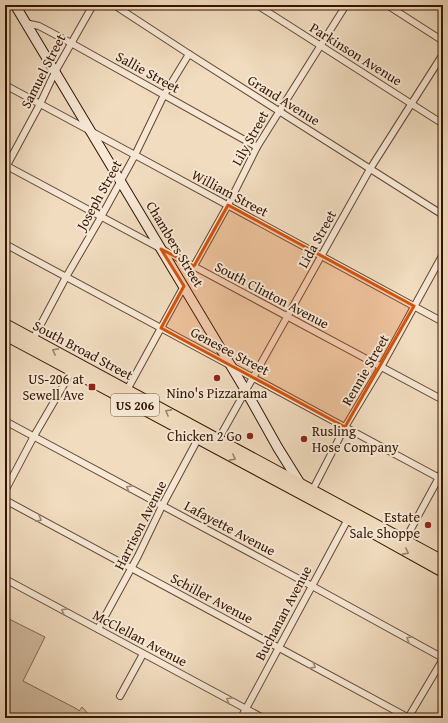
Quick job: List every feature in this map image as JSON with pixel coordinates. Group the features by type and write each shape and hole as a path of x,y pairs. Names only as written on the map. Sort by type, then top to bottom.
{"main road":[{"name":"South Broad Street","path":"5,324 30,343 310,494 348,519 443,572"},
{"name":"South Broad Street","path":"5,335 30,343"},
{"name":"South Broad Street","path":"74,367 128,390 201,435 218,440 301,484 310,494"},
{"name":"South Broad Street","path":"325,503 405,540 443,561"}],"street":[{"name":"Chambers Street","path":"15,5 184,286 278,448 301,484"},
{"name":"Samuel Street","path":"6,166 40,104 55,72 93,5"},
{"name":"Grand Avenue","path":"114,5 443,215"},
{"name":"Parkinson Avenue","path":"257,5 443,124"},
{"name":"Lily Street","path":"194,266 228,205 257,147 346,5"},
{"path":"387,5 443,41"},
{"name":"Sallie Street","path":"25,23 39,26 71,43 257,147"},
{"name":"Joseph Street","path":"30,343 121,181 164,95 189,54"},
{"name":"Lida Street","path":"218,440 370,169 443,54"},
{"name":"William Street","path":"5,85 443,322"},
{"name":"South Clinton Avenue","path":"6,166 443,400"},
{"name":"Genesee Street","path":"5,244 441,479"},
{"name":"Rennie Street","path":"310,494 345,427 381,367 443,254"},
{"path":"128,390 184,286"},
{"path":"5,491 34,436 74,367"},
{"name":"Lafayette Avenue","path":"5,421 443,658"},
{"name":"Harrison Avenue","path":"98,629 201,435"},
{"path":"405,540 441,479 443,470"},
{"name":"Schiller Avenue","path":"5,500 408,718"},
{"name":"Buchanan Avenue","path":"241,718 348,519"},
{"name":"McClellan Avenue","path":"5,579 263,718"},
{"path":"120,696 143,654"},
{"path":"408,718 443,658"}],"highlighted area":[{"path":"228,205 414,306 345,427 161,328 184,286 161,249 194,266"}],"shaded area":[{"path":"5,617 45,637 23,681 79,711 82,707 92,718 5,718"}],"place":[{"name":"Nino's Pizzarama","path":"217,378"},
{"name":"US-206 at Sewell Ave","path":"92,387"},
{"name":"Chicken 2 Go","path":"250,436"},
{"name":"Rusling Hose Company","path":"304,439"},
{"name":"Estate Sale Shoppe","path":"428,525"}]}
